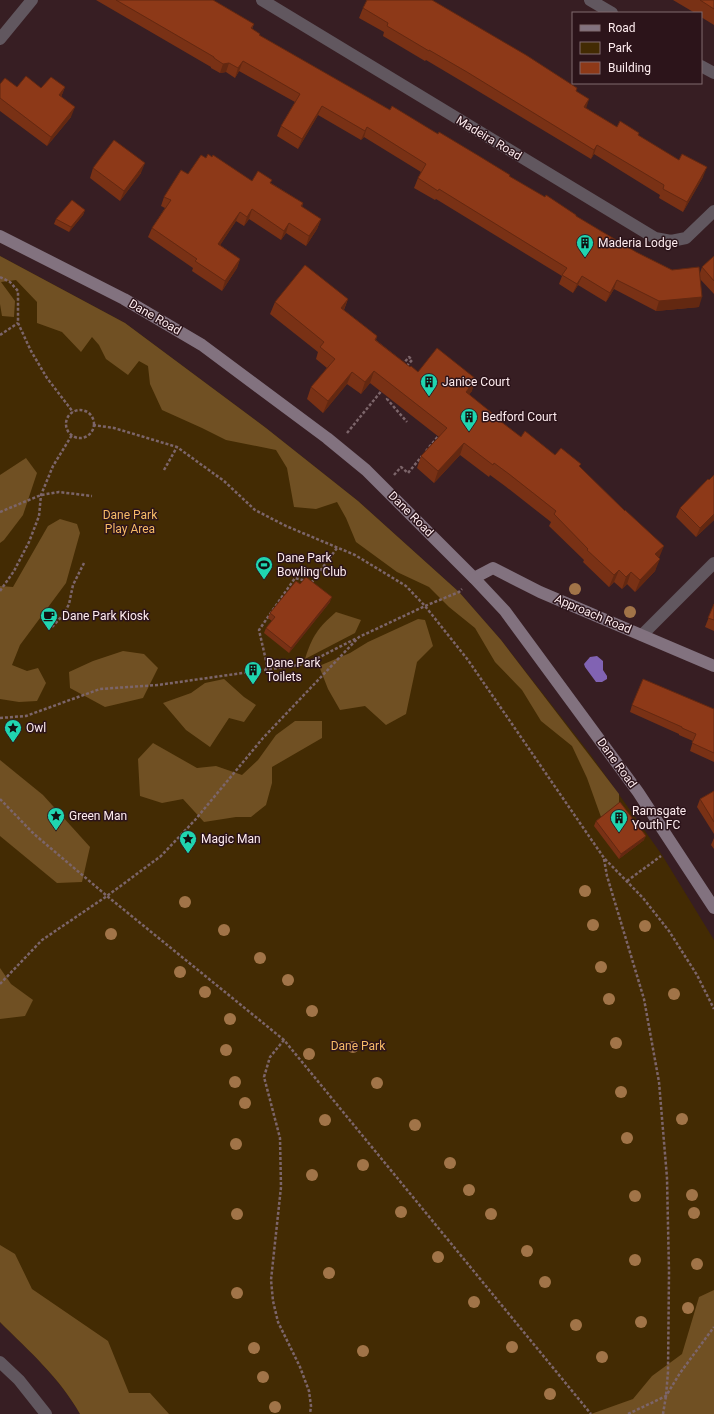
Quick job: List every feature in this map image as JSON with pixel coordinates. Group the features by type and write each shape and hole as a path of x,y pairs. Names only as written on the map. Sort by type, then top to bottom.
{"street":[{"path":"0,39 32,0"},
{"name":"Madeira Road","path":"262,0 655,238 671,240 686,238 714,211"},
{"path":"590,0 610,12"},
{"path":"702,67 714,73"},
{"name":"Dane Road","path":"0,236 124,300 202,345 327,438 366,470 505,611 638,792 714,908"},
{"path":"642,635 714,562"},
{"name":"Approach Road","path":"474,578 493,568 540,592 714,666"},
{"path":"0,1362 19,1380 46,1414"}],"path":[{"path":"0,277 10,282 18,291 18,322 31,351 47,378 72,412"},
{"path":"0,335 18,322"},
{"path":"400,368 408,357 412,360 402,372"},
{"path":"351,429 388,384"},
{"path":"395,389 387,399 407,422"},
{"path":"81,410 88,414 93,421 92,429 86,436 81,438 72,436 69,432 66,424 69,415 72,412 81,410"},
{"path":"93,425 114,428 177,447 224,481 255,510 286,526 355,555 406,586 425,606 468,660 604,858 643,898 669,931 697,975 714,1009"},
{"path":"402,468 408,473 441,433"},
{"path":"0,591 14,571 29,542 39,516 41,495 53,466 72,436"},
{"path":"164,470 177,447"},
{"path":"0,512 41,495 59,492 92,496"},
{"path":"266,670 259,630 295,578 312,582 337,548"},
{"path":"52,627 64,614 69,604 73,585 84,563"},
{"path":"0,718 26,716 100,689 158,685 306,664 359,637 459,592 474,578"},
{"path":"0,984 42,940 107,896 160,856 195,820 263,738 359,637"},
{"path":"0,800 34,834 107,896 284,1040 591,1414"},
{"path":"627,881 662,855 671,842"},
{"path":"604,858 607,876 644,999 659,1082 667,1178 668,1364 663,1414"},
{"path":"284,1040 270,1057 264,1077 280,1138 281,1187 271,1280 273,1301 278,1322 300,1367 309,1391 311,1406 310,1414"},
{"path":"628,1414 666,1396 680,1373 714,1327"}],"green space":[{"name":"Dane Park","path":"0,256 125,323 266,428 358,501 459,592 501,640 590,754 662,855 714,940 714,1414 80,1414 54,1377 0,1322"}],"shaded area":[{"path":"0,256 125,323 266,428 358,501 459,592 501,640 619,794 619,805 601,817 587,778 572,746 541,721 522,690 495,662 475,628 449,607 429,587 397,572 356,542 346,518 337,502 316,509 294,507 287,468 276,450 226,440 162,410 150,384 148,366 139,361 128,375 106,359 99,345 92,337 81,352 62,332 37,323 37,302 16,280 1,282 15,301 14,317 2,316 0,304"},
{"path":"26,458 37,473 23,515 0,543 0,475"},
{"path":"60,519 77,524 80,533 66,583 20,645 12,665 27,671 38,668 46,683 37,701 19,702 0,699 0,586 13,587 48,526"},
{"path":"336,612 361,620 355,633 305,659 310,644 316,633"},
{"path":"418,619 425,620 433,646 417,662 406,714 386,725 365,706 340,710 328,689 319,666 350,653 368,642"},
{"path":"123,651 144,654 158,668 143,698 105,707 70,688 69,672 93,661"},
{"path":"597,656 603,661 603,670 607,676 607,679 602,682 596,682 584,664 590,657"},
{"path":"224,679 244,697 256,705 244,722 229,718 210,747 186,730 163,703 191,693 205,683"},
{"path":"295,721 322,721 322,738 272,767 272,783 266,805 251,817 236,817 204,822 183,799 162,803 140,796 138,759 153,743 197,768 216,766 242,775 258,760 276,735"},
{"path":"0,760 43,795 90,847 82,882 57,883 0,836"},
{"path":"0,968 11,984 33,1000 25,1016 0,1019"},
{"path":"0,1245 15,1254 32,1289 108,1341 129,1393 150,1393 169,1414 80,1414 54,1377 0,1322"},
{"path":"714,1290 714,1414 591,1414 633,1399 652,1376 682,1354 699,1297"}],"building":[{"path":"116,0 213,0 254,24 251,28 260,34 259,35 390,110 392,106 438,134 439,132 510,175 509,176 545,197 546,195 576,216 636,252 672,270 699,267 702,297 659,301 617,280 610,293 582,276 577,284 562,275 567,268 439,189 438,191 418,178 426,164 367,127 365,131 322,106 302,139 281,126 300,94 243,61 238,68 229,63 223,64 214,57"},
{"path":"367,0 432,0 526,55 577,88 576,91 589,99 584,107 617,127 620,121 639,133 638,135 679,160 682,154 707,167 687,202 663,189 664,185 597,145 594,150 467,72 387,26 388,23 363,8"},
{"path":"700,0 714,0 714,9"},
{"path":"26,76 41,88 51,77 65,87 59,95 75,107 51,137 0,98 0,84 5,78 17,87"},
{"path":"114,140 145,163 124,191 93,168"},
{"path":"208,154 212,157 213,155 252,181 258,171 272,180 270,183 303,203 301,206 321,219 309,236 289,223 284,231 252,209 247,217 240,212 218,244 240,259 225,281 195,261 197,259 152,228 171,200 164,197 181,170 188,174 201,155 206,158"},
{"path":"72,200 85,210 71,227 56,219"},
{"path":"714,256 714,281 702,267"},
{"path":"305,265 348,299 341,308 377,336 375,340 410,367 411,366 418,372 437,348 476,379 466,392 492,413 491,414 521,437 525,431 555,455 561,448 581,464 579,466 625,511 664,546 655,554 660,559 640,580 631,572 626,577 619,570 614,575 587,550 588,549 554,514 556,511 509,474 494,463 493,465 464,443 438,471 421,456 447,428 374,371 365,382 352,372 328,401 311,387 335,359 320,347 324,342 275,302"},
{"path":"714,475 714,514 700,528 680,508 708,479 709,480"},
{"path":"306,577 332,597 291,648 266,628 275,617 270,613 296,581 300,584"},
{"path":"714,604 714,620 708,618"},
{"path":"643,679 714,709 714,753 692,743 696,734 632,705"},
{"path":"714,791 714,822 700,799"},
{"name":"Ramsgate Youth FC","path":"620,802 646,836 621,854 596,821"}],"place":[{"name":"Maderia Lodge","path":"585,258"},
{"name":"Janice Court","path":"429,397"},
{"name":"Bedford Court","path":"469,432"},
{"name":"Dane Park Bowling Club","path":"264,580"},
{"name":"Dane Park Kiosk","path":"49,631"},
{"name":"Dane Park Toilets","path":"253,685"},
{"name":"Owl","path":"13,743"},
{"name":"Green Man","path":"56,831"},
{"name":"Ramsgate Youth FC","path":"619,833"},
{"name":"Magic Man","path":"188,854"}],"park label":[{"name":"Dane Park Play Area","path":"130,522"}]}
